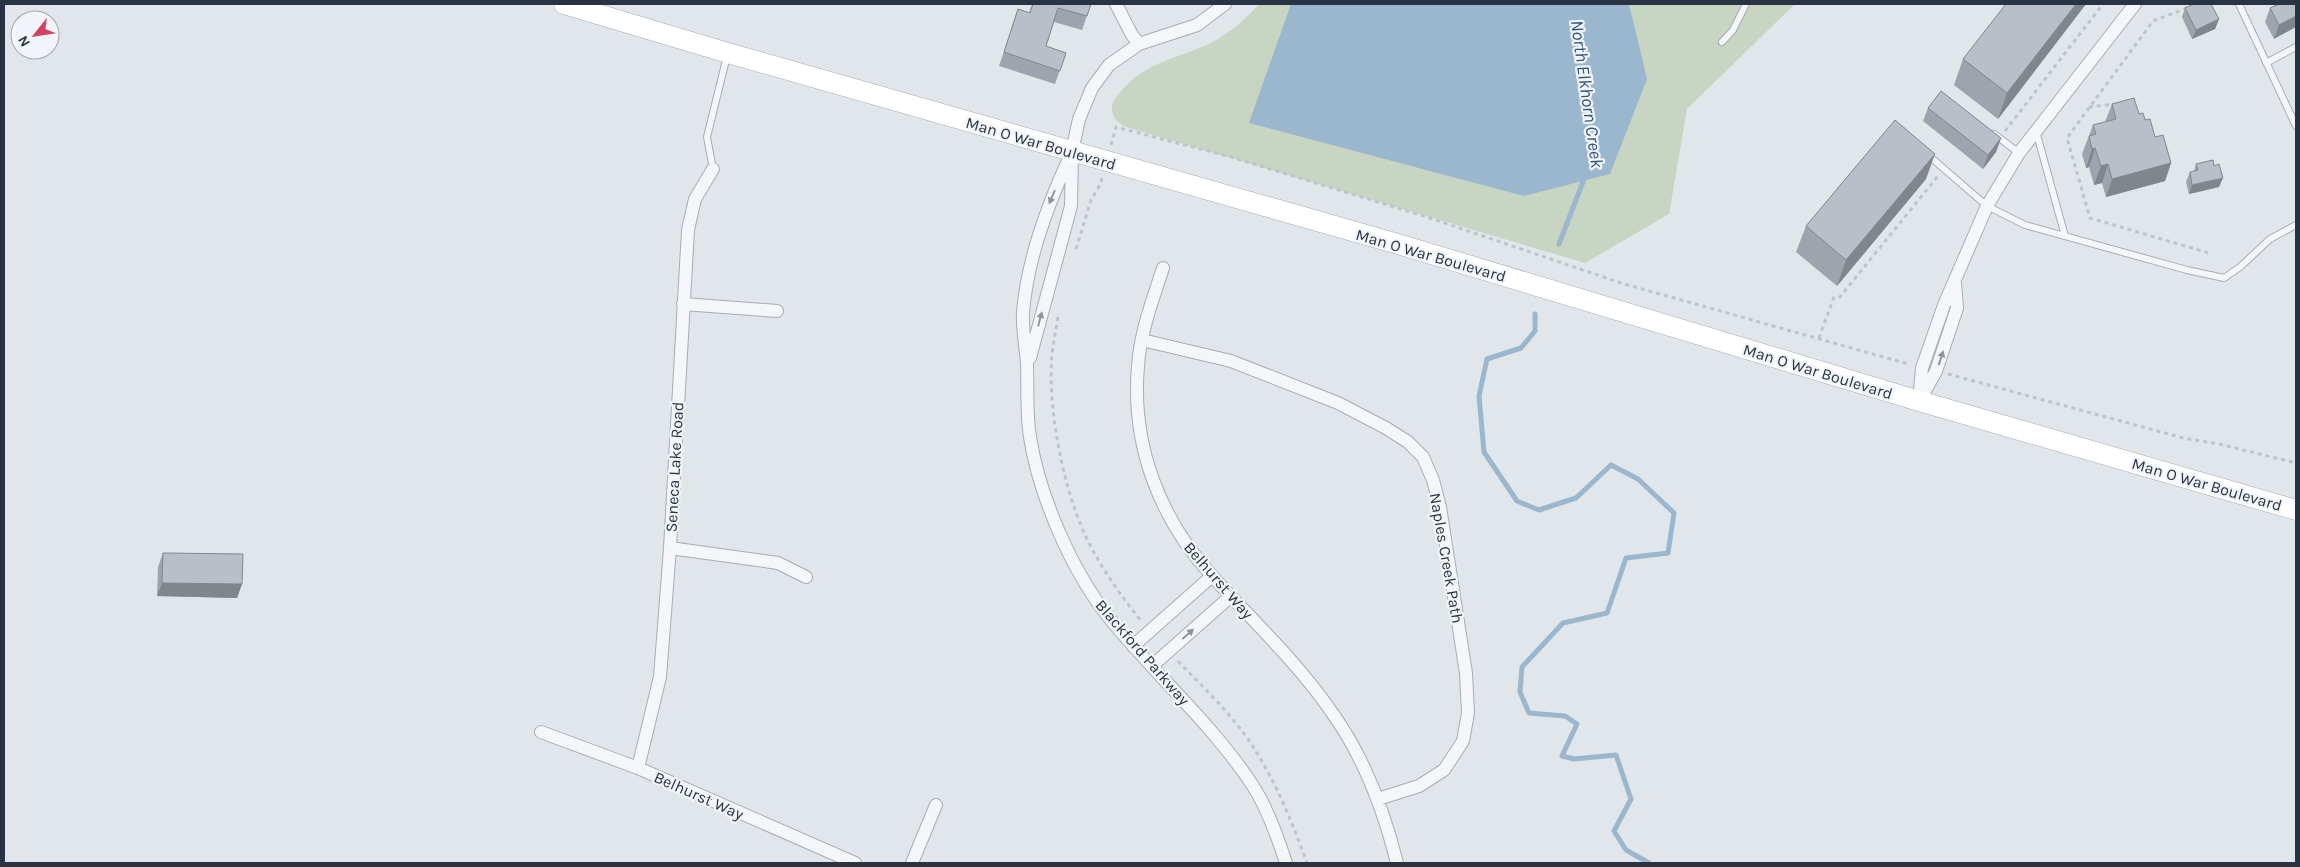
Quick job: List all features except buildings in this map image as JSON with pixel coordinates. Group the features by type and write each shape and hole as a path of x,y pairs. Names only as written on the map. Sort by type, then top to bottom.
{"main road":[{"name":"Man O War Boulevard","path":"564,4 1106,162 1398,244 1918,401 2296,510"}],"street":[{"path":"1116,4 1132,36 1139,44"},
{"name":"Blackford Parkway","path":"1027,366 1071,206 1072,152 1079,118 1092,88 1109,66 1139,44 1196,25 1225,4"},
{"path":"1918,401 1922,368 1944,305 1987,206 2019,152 2135,4"},
{"name":"Blackford Parkway","path":"1072,152 1049,201 1034,257 1023,314 1027,366 1026,401 1030,438 1048,507 1079,572 1106,614 1225,746 1254,788 1273,827 1286,863"},
{"name":"Seneca Lake Road","path":"638,768 660,677 670,548 688,230 695,199 712,169"},
{"name":"Belhurst Way","path":"1163,268 1142,340 1138,365 1136,410 1148,470 1173,524 1212,576 1278,646 1334,714 1365,769 1378,799 1397,863"},
{"path":"1918,401 1936,371 1957,308 1955,283"},
{"path":"683,304 777,311"},
{"name":"Naples Creek Path","path":"1142,340 1231,361 1338,403 1408,442 1423,458 1433,480 1440,507 1466,673 1468,713 1463,740 1444,770 1418,786 1378,799"},
{"path":"670,548 778,564 806,577"},
{"path":"1133,646 1212,576"},
{"path":"1152,666 1231,596"},
{"name":"Belhurst Way","path":"541,732 638,768 855,863"},
{"path":"912,863 936,805"}],"lane":[{"path":"1722,42 1732,30 1746,4"},
{"path":"2239,4 2296,126"},
{"path":"2266,63 2296,47"},
{"path":"712,169 707,136 718,84 728,53"},
{"path":"1988,130 2019,152"},
{"path":"2036,130 2065,236"},
{"path":"1924,151 1987,206 2026,225 2187,270 2224,278 2240,268 2270,239 2296,225"}],"path":[{"path":"2004,142 2005,131 2103,4"},
{"path":"2188,7 2153,21 2067,138 2090,218 2208,253"},
{"path":"2090,107 2118,103"},
{"path":"1076,250 1090,200 1100,185 1116,127 1231,157 1430,218 1621,284 1922,368"},
{"path":"1839,298 1938,176 1950,174"},
{"path":"1819,338 1834,294"},
{"path":"1058,316 1052,356 1053,411 1064,474 1095,556 1150,632"},
{"path":"1936,371 2182,438 2219,444 2296,463"},
{"path":"1168,652 1205,689 1245,735 1290,816 1307,863"}],"green space":[{"path":"1259,4 1795,4 1687,109 1669,214 1585,263 1126,127 1116,120 1112,110 1113,101 1132,80 1155,65 1218,39 1240,23"}],"water":[{"path":"1291,4 1629,4 1647,79 1610,174 1524,196 1249,123"}],"waterway":[{"name":"North Elkhorn Creek","path":"1559,244 1586,174"},
{"name":"North Elkhorn Creek","path":"1535,314 1535,331 1521,348 1487,359 1479,396 1484,452 1517,501 1539,510 1576,498 1611,465 1638,479 1674,513 1668,553 1626,558 1607,613 1563,623 1522,667 1520,692 1529,713 1565,716 1577,724 1562,756 1574,759 1616,755 1631,799 1614,831 1626,850 1649,863"}]}
